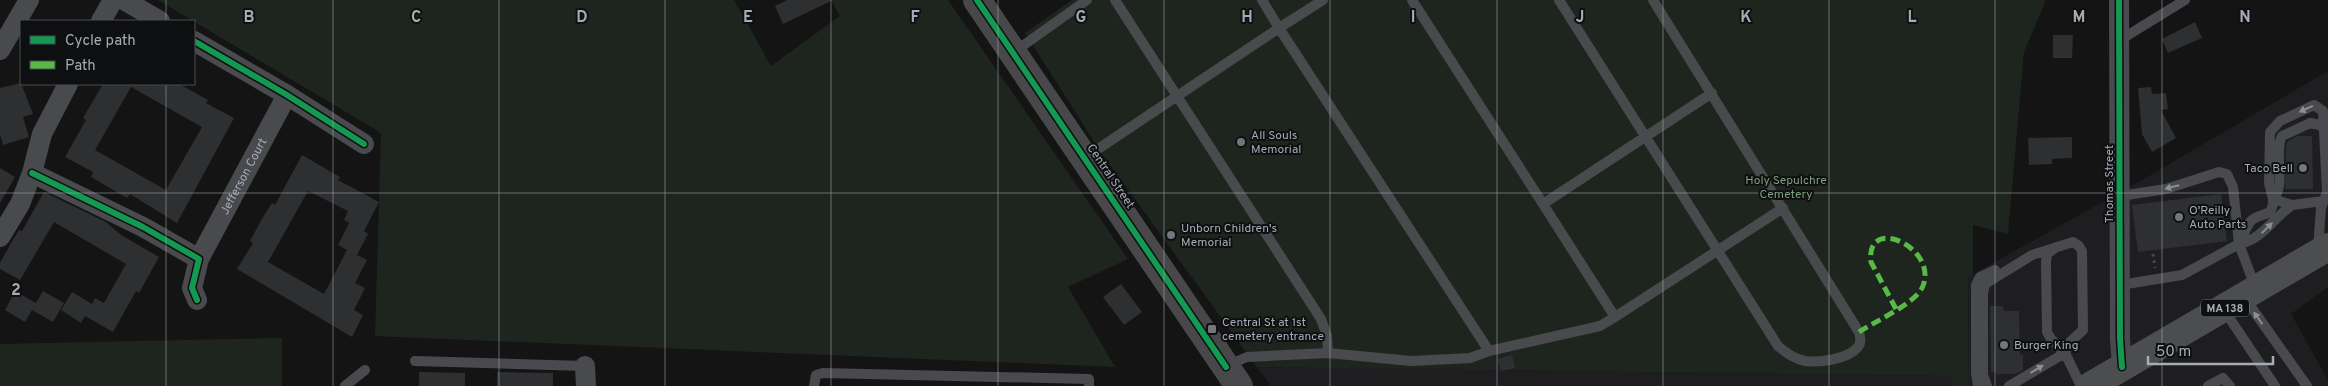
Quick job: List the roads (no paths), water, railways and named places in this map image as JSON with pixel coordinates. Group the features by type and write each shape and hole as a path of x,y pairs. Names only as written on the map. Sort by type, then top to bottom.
{"main road":[{"name":"Central Street","path":"977,0 1086,158 1229,379"},
{"name":"MA 138","path":"2090,386 2323,250"}],"street":[{"path":"0,50 29,0"},
{"path":"102,20 113,0"},
{"path":"124,0 158,20"},
{"name":"Thomas Street","path":"2119,0 2122,368"},
{"path":"195,42 288,95 364,144"},
{"path":"0,236 20,204 32,173 42,134 67,85"},
{"name":"Jefferson Court","path":"197,300 192,288 200,259 288,95"},
{"path":"32,173 143,227 200,259"},
{"path":"585,366 586,386"}],"lane":[{"path":"1013,53 1087,0"},
{"path":"1114,0 1321,319 1327,336 1328,353"},
{"path":"1262,0 1488,351"},
{"path":"1086,158 1279,28 1324,0"},
{"path":"1412,0 1615,317"},
{"path":"1559,0 1778,346 1786,354 1807,361 1836,358 1850,353 1858,347 1861,341 1859,332 1712,93 1652,0"},
{"path":"2120,40 2185,0"},
{"path":"1543,204 1712,93"},
{"path":"2239,244 2251,221 2271,211 2273,199 2270,188 2270,132 2280,121 2314,105 2323,112 2326,132 2323,250"},
{"path":"2273,199 2278,193 2279,143 2282,136 2306,123 2320,125 2326,132"},
{"path":"2120,196 2179,186 2218,172 2227,174 2233,187 2239,244 2241,299 2275,386"},
{"path":"2120,285 2182,275 2239,244 2252,241 2272,224 2278,215 2292,205 2325,196"},
{"path":"2273,199 2292,205"},
{"path":"1229,379 1247,357 1328,353 1410,361 1470,358 1488,351 1600,326 1783,208"},
{"path":"1987,386 1983,375 1983,293 1985,284 2032,255 2073,242 2082,251 2083,330 2070,342 2066,352 2009,386"},
{"path":"2058,246 2047,254 2046,328 2051,338 2066,352 2081,386"},
{"path":"1978,386 1976,373 1978,281 1980,277 2032,250 2058,246"},
{"path":"2241,299 2306,386"},
{"path":"415,361 585,366"},
{"path":"345,386 365,370"},
{"path":"814,386 816,375 823,373 1089,378 1089,386"},
{"path":"2208,386 2223,378 2230,386"}],"place":[{"name":"All Souls Memorial","path":"1241,142"},
{"name":"Taco Bell","path":"2303,168"},
{"name":"O'Reilly Auto Parts","path":"2179,217"},
{"name":"Unborn Children's Memorial","path":"1171,235"},
{"name":"Central St at 1st cemetery entrance","path":"1212,329"},
{"name":"Burger King","path":"2004,345"}],"park label":[{"name":"Holy Sepulchre Cemetery","path":"1786,187"}]}
